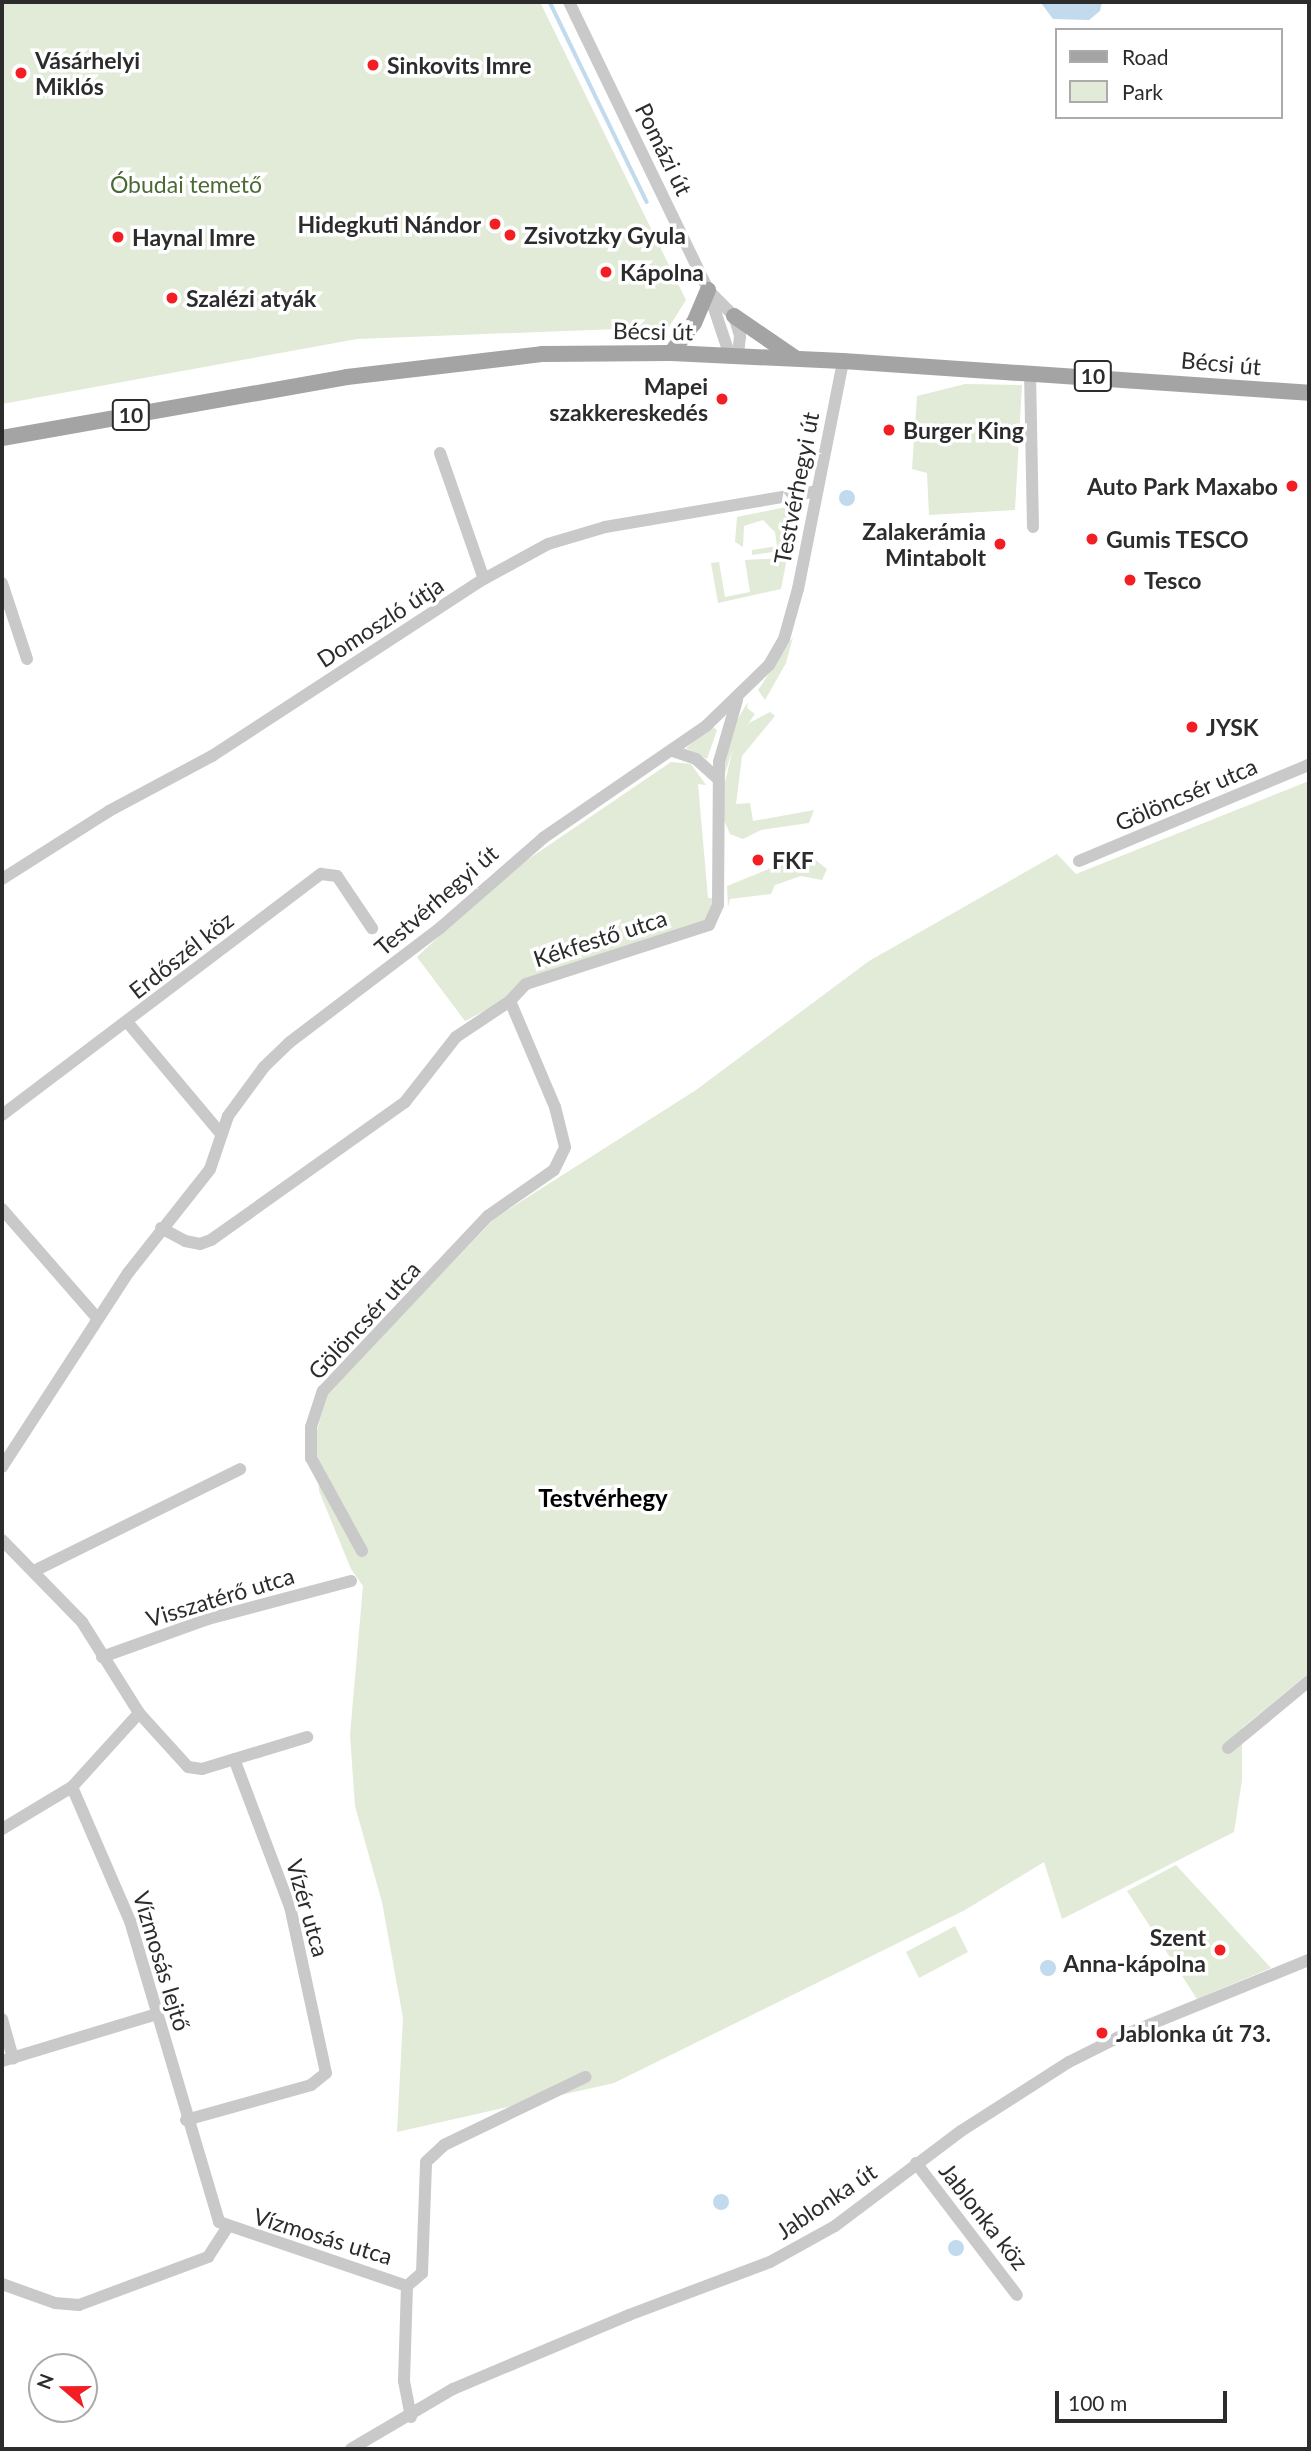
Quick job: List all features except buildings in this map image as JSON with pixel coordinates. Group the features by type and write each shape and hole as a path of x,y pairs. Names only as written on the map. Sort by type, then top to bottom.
{"main road":[{"path":"671,353 694,323 708,290"},
{"path":"734,316 797,359"},
{"name":"Bécsi út","path":"2,438 347,377 470,360 542,354 671,353 843,361 1309,393"}],"street":[{"name":"Pomázi út","path":"569,2 708,290 718,322 734,356"},
{"path":"708,290 734,316 740,336 734,356"},
{"path":"694,323 718,322"},
{"name":"Testvérhegyi út","path":"2,1467 97,1318 161,1228 209,1169 221,1133 237,1100 290,1042 397,964 543,838 673,751 737,700 769,665 784,639 843,361"},
{"path":"1030,372 1033,527"},
{"path":"440,453 484,579"},
{"name":"Domoszló útja","path":"2,879 109,811 212,756 484,579 548,544 588,531 817,491"},
{"path":"2,583 27,659"},
{"name":"Kékfestő utca","path":"161,1228 192,1242 211,1240 398,1107 420,1086 456,1037 510,1001 531,982 705,928 713,920 718,905 717,778 737,700"},
{"path":"673,751 696,759 717,778"},
{"name":"Gölöncsér utca","path":"1079,861 1309,765"},
{"name":"Erdőszél köz","path":"2,1115 128,1023 321,874 337,876 372,928"},
{"name":"Gölöncsér utca","path":"362,1551 311,1458 311,1427 323,1391 482,1222 542,1181 562,1158 562,1129 510,1001"},
{"path":"128,1023 221,1133"},
{"path":"2,1209 97,1318"},
{"path":"34,1571 240,1469"},
{"path":"2,1540 82,1622 139,1713 188,1768 202,1769 307,1737"},
{"name":"Visszatérő utca","path":"102,1657 208,1619 351,1581"},
{"path":"1228,1748 1309,1681"},
{"path":"2,1829 72,1787 139,1713"},
{"name":"Vízér utca","path":"187,2120 310,2085 326,2073 290,1907 234,1759"},
{"name":"Vízmosás lejtő","path":"72,1787 115,1879 157,2014 213,2213 227,2228"},
{"name":"Jablonka út","path":"351,2449 375,2445 411,2417 470,2382 770,2262 835,2226 916,2163 1099,2046 1309,1960"},
{"path":"2,2019 7,2059 157,2014"},
{"path":"411,2417 404,2381 407,2286 422,2273 426,2162 444,2146 585,2077"},
{"name":"Jablonka köz","path":"916,2163 1017,2295"},
{"name":"Vízmosás utca","path":"2,2284 55,2303 79,2305 208,2257 227,2228 393,2278 407,2286"}],"green space":[{"name":"Óbudai temető","path":"2,2 540,2 686,300 669,327 357,339 2,404"},
{"path":"965,384 1022,385 1015,510 929,515 927,473 912,469 917,396"},
{"path":"791,506 795,513 787,550 752,555 752,550 777,546 775,532 763,520 744,526 743,547 735,542 737,517"},
{"path":"787,558 781,589 718,603 711,563 719,562 725,597 750,592 745,560"},
{"path":"793,637 786,663 765,700 758,690"},
{"path":"748,702 747,708 755,714 738,738 749,723 770,712 775,716 742,756 736,804 750,803 753,821 814,810 809,823 761,830 743,839 730,834 724,820 723,791 733,748 723,780 723,764 734,725"},
{"path":"712,726 717,730 707,759 686,748"},
{"path":"671,762 691,764 706,785 698,784 708,898 713,898 708,921 560,971 465,1021 417,957 502,877"},
{"path":"1309,781 1309,1673 1242,1728 1242,1780 1234,1832 1062,1919 1044,1862 965,1910 614,2083 397,2132 403,2018 382,1902 355,1806 350,1735 363,1586 351,1569 319,1491 316,1434 327,1394 495,1218 696,1090 869,961 1057,854 1076,874"},
{"path":"775,853 782,854 788,862 813,858 827,869 822,880 801,876 775,885 771,894 730,899 728,907 727,886 774,867"},
{"path":"1176,1865 1271,1968 1197,1999 1127,1891"},
{"path":"955,1926 968,1952 919,1978 906,1952"}],"water":[{"path":"1102,2 1100,11 1089,20 1053,19 1041,3"},
{"path":"844,490 850,490 855,498 853,504 844,506 839,501 839,495"},
{"path":"1045,1960 1051,1960 1056,1968 1054,1974 1045,1976 1040,1971 1040,1965"},
{"path":"718,2194 724,2194 729,2202 727,2208 718,2210 713,2205 713,2199"},
{"path":"953,2240 959,2240 964,2248 962,2254 953,2256 948,2251 948,2245"}],"waterway":[{"path":"550,2 647,202"}],"place":[{"name":"Sinkovits Imre","path":"373,65"},
{"name":"Vásárhelyi Miklós","path":"21,73"},
{"name":"Hidegkuti Nándor","path":"495,224"},
{"name":"Zsivotzky Gyula","path":"510,235"},
{"name":"Haynal Imre","path":"118,237"},
{"name":"Kápolna","path":"606,272"},
{"name":"Szalézi atyák","path":"172,298"},
{"name":"Mapei szakkereskedés","path":"722,399"},
{"name":"Burger King","path":"889,430"},
{"name":"Auto Park Maxabo","path":"1292,486"},
{"name":"Gumis TESCO","path":"1092,539"},
{"name":"Zalakerámia Mintabolt","path":"1000,544"},
{"name":"Tesco","path":"1130,580"},
{"name":"JYSK","path":"1192,727"},
{"name":"FKF","path":"758,860"},
{"name":"Szent Anna-kápolna","path":"1220,1950"},
{"name":"Jablonka út 73.","path":"1102,2033"}],"district":[{"name":"Testvérhegy","path":"603,1498"}]}
